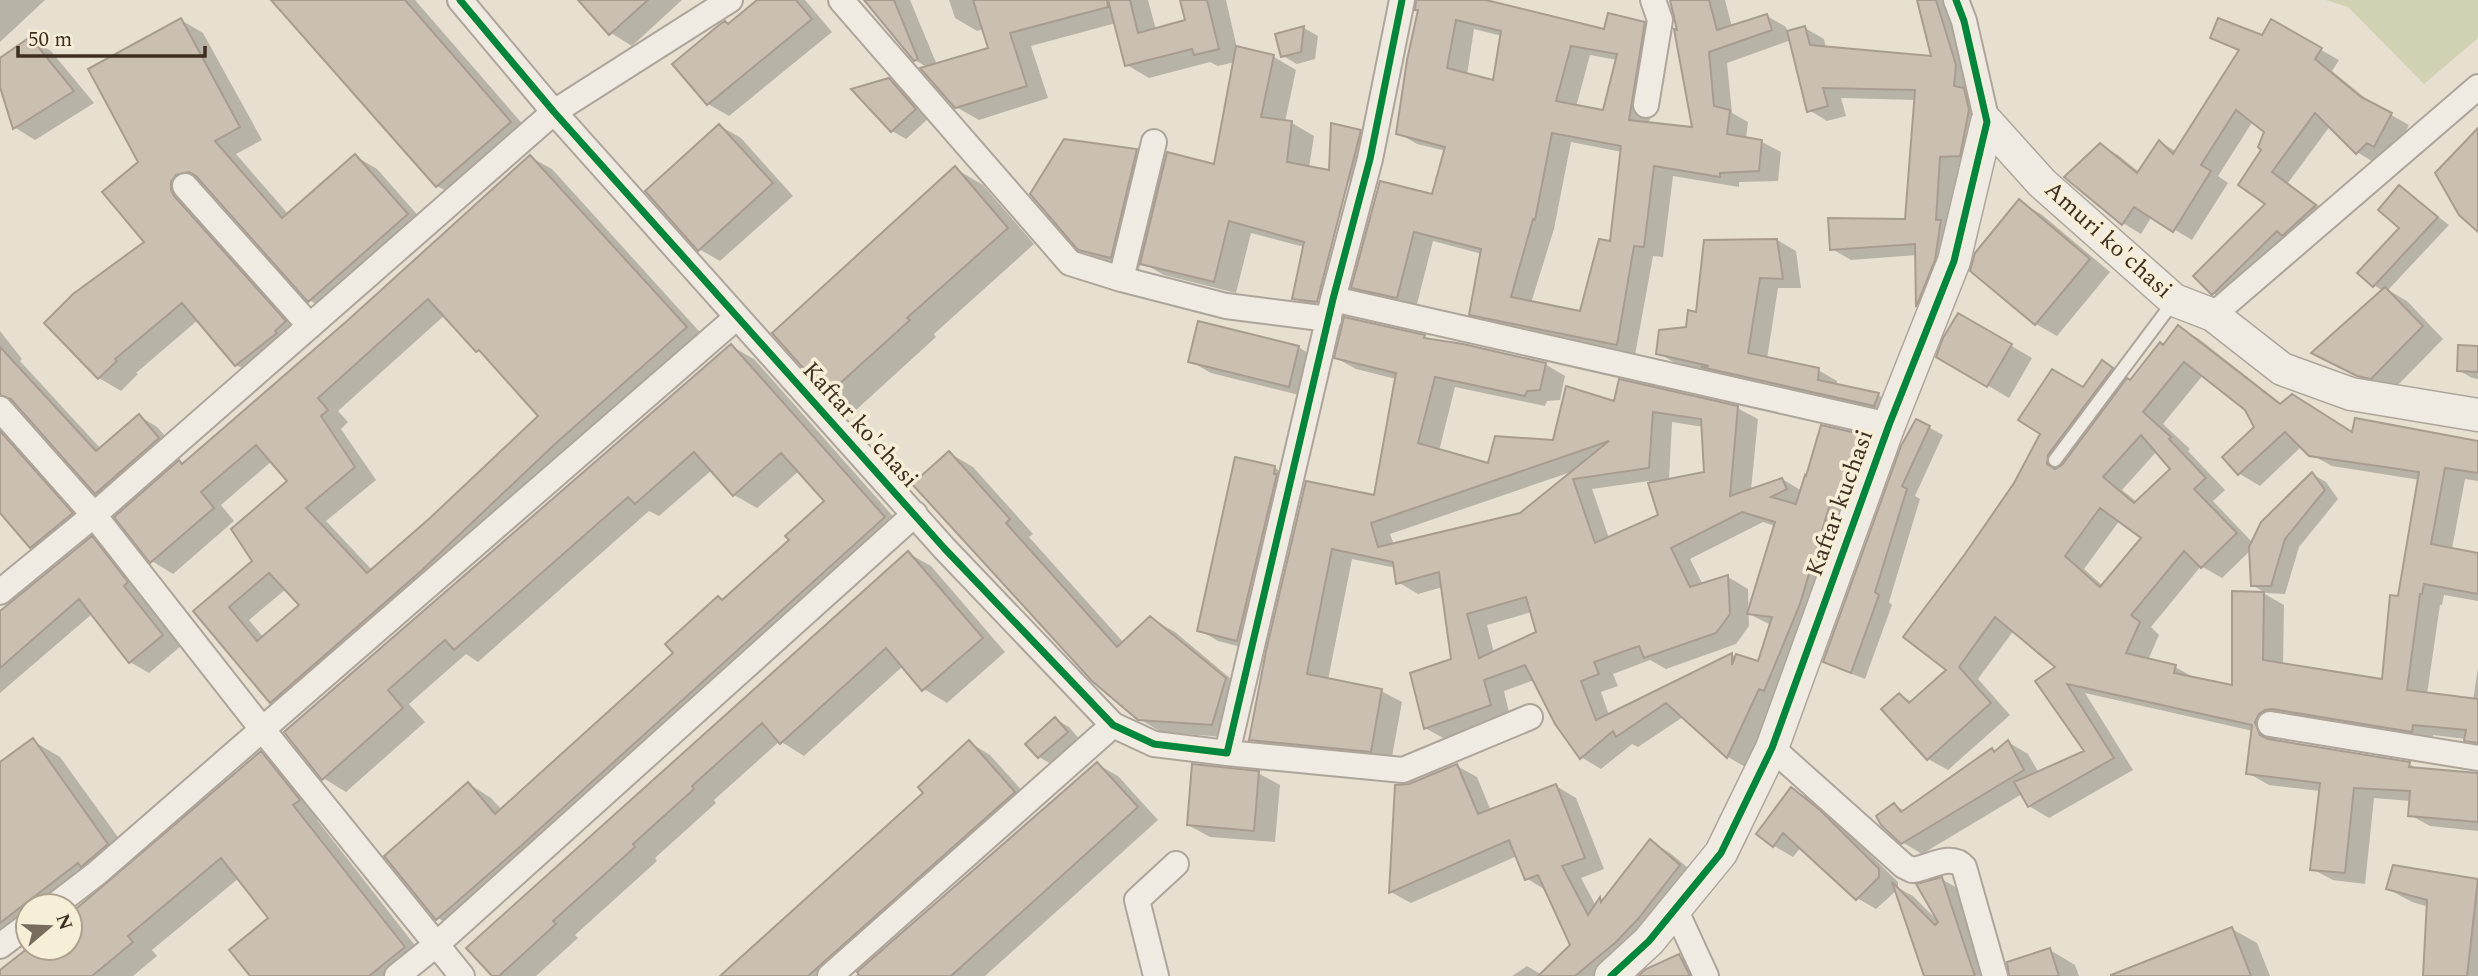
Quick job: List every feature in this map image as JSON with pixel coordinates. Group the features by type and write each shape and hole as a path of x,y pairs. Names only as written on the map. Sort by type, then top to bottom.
{"street":[{"name":"Kaftar ko'chasi","path":"460,0 554,112 944,548 1113,726 1154,744 1403,770 1530,718"},
{"path":"0,592 94,515 554,112 730,0"},
{"path":"841,0 1070,263 1226,306 1331,309 1889,425"},
{"path":"1227,753 1331,309 1370,159 1402,0"},
{"path":"1646,105 1660,20 1653,0"},
{"name":"Kaftar kuchasi","path":"1611,976 1649,941 1676,911 1721,853 1772,748 1889,425 1954,261 1987,122 1964,22 1956,0"},
{"path":"2213,316 2478,87"},
{"name":"Amuri ko'chasi","path":"1987,122 2042,183 2174,300 2213,316 2282,369 2351,394 2478,415"},
{"path":"1121,279 1154,142"},
{"path":"185,186 310,326"},
{"path":"72,892 737,317"},
{"path":"0,409 94,515 262,729 462,976"},
{"path":"397,976 437,944 915,514"},
{"path":"2270,724 2478,758"},
{"path":"830,976 1113,726"},
{"path":"1772,748 1904,866 1912,870 1951,859 1959,861 1964,867 1994,976"},
{"path":"1156,976 1137,900 1176,864"},
{"path":"1676,911 1706,976"}],"lane":[{"path":"2055,460 2174,300"}],"green space":[{"path":"2326,0 2478,0 2478,38 2424,84 2348,7"}],"building":[{"path":"271,0 405,0 511,122 436,187"},
{"path":"578,0 648,0 609,35"},
{"path":"757,0 796,0 812,19 707,105 672,64 719,25 725,21 728,24"},
{"path":"864,0 894,0 918,59 914,61"},
{"path":"973,0 1107,0 1108,7 1010,33 1027,86 955,108 920,68 988,48"},
{"path":"1108,0 1130,0 1138,33 1185,20 1180,0 1207,0 1219,49 1194,55 1192,49 1125,66"},
{"path":"1416,0 1486,0 1604,29 1608,13 1645,22 1629,120 1692,127 1670,0 1709,0 1717,30 1767,14 1772,30 1709,52 1714,106 1730,110 1727,134 1762,140 1759,171 1720,173 1720,177 1654,166 1644,247 1634,246 1617,345 1469,315 1481,249 1414,232 1397,298 1351,288 1380,181 1432,194 1445,147 1396,134 1418,10 1415,10","holes":["1456,20 1501,31 1493,80 1447,68","1571,46 1617,54 1603,110 1556,101","1552,133 1621,146 1610,241 1599,239 1580,311 1511,297 1533,219 1535,220"]},
{"path":"1917,0 1936,0 1956,65 1954,86 1964,88 1969,110 1960,156 1940,157 1936,220 1941,220 1935,260 1916,307 1915,244 1830,250 1828,218 1905,219 1915,90 1823,88 1828,106 1807,112 1787,31 1805,26 1810,45 1931,56"},
{"path":"181,18 240,127 215,141 282,218 355,154 408,214 308,302 196,176 189,172 176,175 171,182 174,196 286,321 275,331 277,333 235,366 182,303 115,359 117,361 98,379 44,323 73,294 144,242 102,192 138,162 88,69"},
{"path":"2218,18 2262,35 2271,19 2322,48 2315,59 2361,97 2392,113 2374,147 2367,143 2356,154 2315,113 2272,172 2316,205 2282,236 2277,231 2212,295 2193,276 2265,204 2238,185 2261,150 2258,147 2264,132 2236,110 2201,165 2211,171 2173,232 2134,207 2122,225 2064,177 2100,143 2137,173 2159,140 2173,154 2239,50 2210,38"},
{"path":"1304,26 1301,52 1281,57 1275,34"},
{"path":"30,37 74,91 13,129 0,87 0,58"},
{"path":"1236,46 1274,55 1261,117 1292,121 1287,162 1329,170 1331,123 1361,130 1317,302 1292,299 1304,242 1229,221 1214,282 1140,264 1167,152 1214,164"},
{"path":"889,78 916,109 891,132 851,89"},
{"path":"719,124 773,183 698,251 645,191"},
{"path":"2478,128 2478,232 2459,215 2435,173"},
{"path":"1064,139 1137,149 1111,258 1078,250 1030,194"},
{"path":"530,155 687,327 555,444 421,571 270,703 193,611 252,561 231,529 287,481 256,445 201,492 214,508 150,563 114,517 179,460 182,464 347,321","holes":["428,299 476,352 479,350 538,416 367,573 306,508 355,467 321,416 328,410 318,398","269,573 299,605 257,641 229,607"]},
{"path":"955,166 1008,228 907,318 910,320 827,395 772,333"},
{"path":"2399,185 2438,217 2373,287 2357,273 2399,228 2378,210"},
{"path":"2019,199 2090,259 2035,325 1970,271 1975,253"},
{"path":"1777,239 1783,279 1760,278 1748,353 1819,368 1818,380 1879,393 1874,406 1701,367 1709,366 1656,354 1659,330 1686,327 1688,310 1696,312 1704,240"},
{"path":"2385,287 2423,326 2371,379 2357,376 2311,353"},
{"path":"1958,313 2012,344 1987,387 1936,357 1943,338"},
{"path":"1344,317 1425,335 1424,338 1546,363 1540,390 1527,391 1525,396 1435,377 1418,443 1488,463 1495,436 1553,440 1566,386 1614,401 1619,379 1738,406 1730,496 1782,478 1787,489 1771,497 1796,504 1821,425 1860,434 1839,507 1830,504 1800,604 1764,691 1759,689 1727,758 1666,703 1616,737 1613,731 1580,759 1555,724 1525,665 1484,680 1491,705 1424,729 1410,673 1451,659 1439,572 1396,584 1393,562 1332,549 1307,674 1382,689 1371,752 1249,740 1266,651 1306,481 1374,495 1396,373 1334,358","holes":["1653,412 1701,419 1704,472 1648,483 1658,515 1595,543 1573,479 1649,468","1609,441 1520,513 1378,547 1371,523","1742,512 1775,522 1747,614 1772,617 1758,661 1736,654 1732,665 1732,653 1596,720 1581,681 1599,674 1594,662 1639,646 1644,658 1716,633 1730,614 1728,575 1690,587 1671,548","1526,597 1536,632 1479,658 1467,614"]},
{"path":"1198,321 1299,346 1289,387 1188,362"},
{"path":"2178,325 2280,404 2292,394 2352,432 2355,418 2478,441 2478,473 2445,468 2431,544 2478,553 2478,594 2424,584 2420,594 2407,690 2478,699 2478,743 2464,741 2466,730 2413,725 2412,732 2272,709 2259,714 2255,722 2260,735 2268,739 2410,762 2409,767 2478,773 2478,822 2408,816 2410,791 2354,788 2345,873 2310,870 2320,783 2246,774 2252,725 2067,684 2114,758 2028,807 2014,782 2084,751 2035,681 2055,667 1995,617 1959,667 1991,703 1927,760 1881,709 1899,693 1909,703 1946,670 1903,637 2014,483 2040,434 2018,420 2052,369 2083,387 2102,360 2113,368 2048,455 2047,464 2055,469 2062,465 2127,378 2130,380 2160,342 2163,345","holes":["2184,362 2245,410 2254,427 2222,457 2238,475 2285,432 2309,456 2419,472 2398,596 2390,595 2382,679 2263,660 2264,592 2232,591 2232,685 2174,673 2176,665 2126,653 2140,622 2131,615 2184,551 2201,568 2237,533 2194,489 2206,478 2169,439 2171,437 2143,412","2141,435 2170,469 2134,503 2103,477","2100,508 2141,538 2100,587 2065,556"]},
{"path":"731,344 885,517 436,920 384,856 468,782 495,814 673,653 665,644 718,596 722,600 789,540 785,536 824,501 781,453 733,496 694,452 635,504 628,497 454,650 445,640 388,690 403,708 322,780 284,732"},
{"path":"2458,345 2478,346 2478,372 2457,371"},
{"path":"0,347 96,451 139,414 159,438 95,494 11,399 0,395"},
{"path":"1916,419 1930,426 1902,486 1907,489 1875,592 1879,595 1851,673 1823,662 1901,446"},
{"path":"0,431 73,513 30,548 0,513"},
{"path":"949,451 1010,519 1006,523 1117,647 1150,616 1226,678 1212,725 1138,720 1092,681 912,484"},
{"path":"1235,457 1275,466 1274,474 1277,474 1237,641 1197,631"},
{"path":"2312,472 2325,490 2285,539 2271,586 2251,586 2249,547 2261,522"},
{"path":"92,536 128,582 124,586 163,635 129,663 79,599 0,668 0,611"},
{"path":"908,551 983,638 922,691 886,648 780,744 762,723 692,786 694,789 633,844 635,847 553,921 556,924 499,976 492,976 466,948"},
{"path":"1055,717 1068,732 1038,758 1025,744"},
{"path":"33,738 108,844 81,867 78,863 40,892 14,892 14,912 0,923 0,762"},
{"path":"969,740 1015,792 808,976 720,976 923,793 918,787"},
{"path":"2008,740 2024,770 1901,844 1881,825 1876,816 1894,803 1901,812 1992,748 1994,752"},
{"path":"261,751 300,800 293,805 405,947 369,976 250,976 229,950 268,918 221,858 128,936 133,942 92,976 0,976 0,970 14,959 14,962 84,962 84,902"},
{"path":"1097,762 1138,807 951,976 860,976 857,972"},
{"path":"1192,764 1259,771 1254,831 1187,825"},
{"path":"1457,764 1478,814 1556,784 1585,858 1562,866 1588,915 1650,839 1680,865 1638,919 1616,942 1575,976 1538,976 1570,945 1538,875 1525,880 1509,840 1389,893 1395,785 1409,784"},
{"path":"1791,787 1821,811 1879,869 1879,877 1856,900 1783,833 1773,847 1756,834"},
{"path":"2393,865 2478,879 2467,976 2423,976 2427,900 2386,889"},
{"path":"1942,877 1975,976 1924,976 1892,882 1935,925 1938,922 1916,884"},
{"path":"2232,927 2251,976 2111,976 2111,975"},
{"path":"2050,948 2059,976 2009,976 2007,962"},
{"path":"1679,954 1690,976 1638,976 1646,969"}],"cycle path":[{"path":"460,0 554,112 944,548 1113,725 1154,744 1227,753 1333,299 1370,159 1402,0"},
{"path":"1611,976 1649,941 1721,853 1772,748 1889,425 1954,261 1987,122 1964,21 1956,0"}]}
